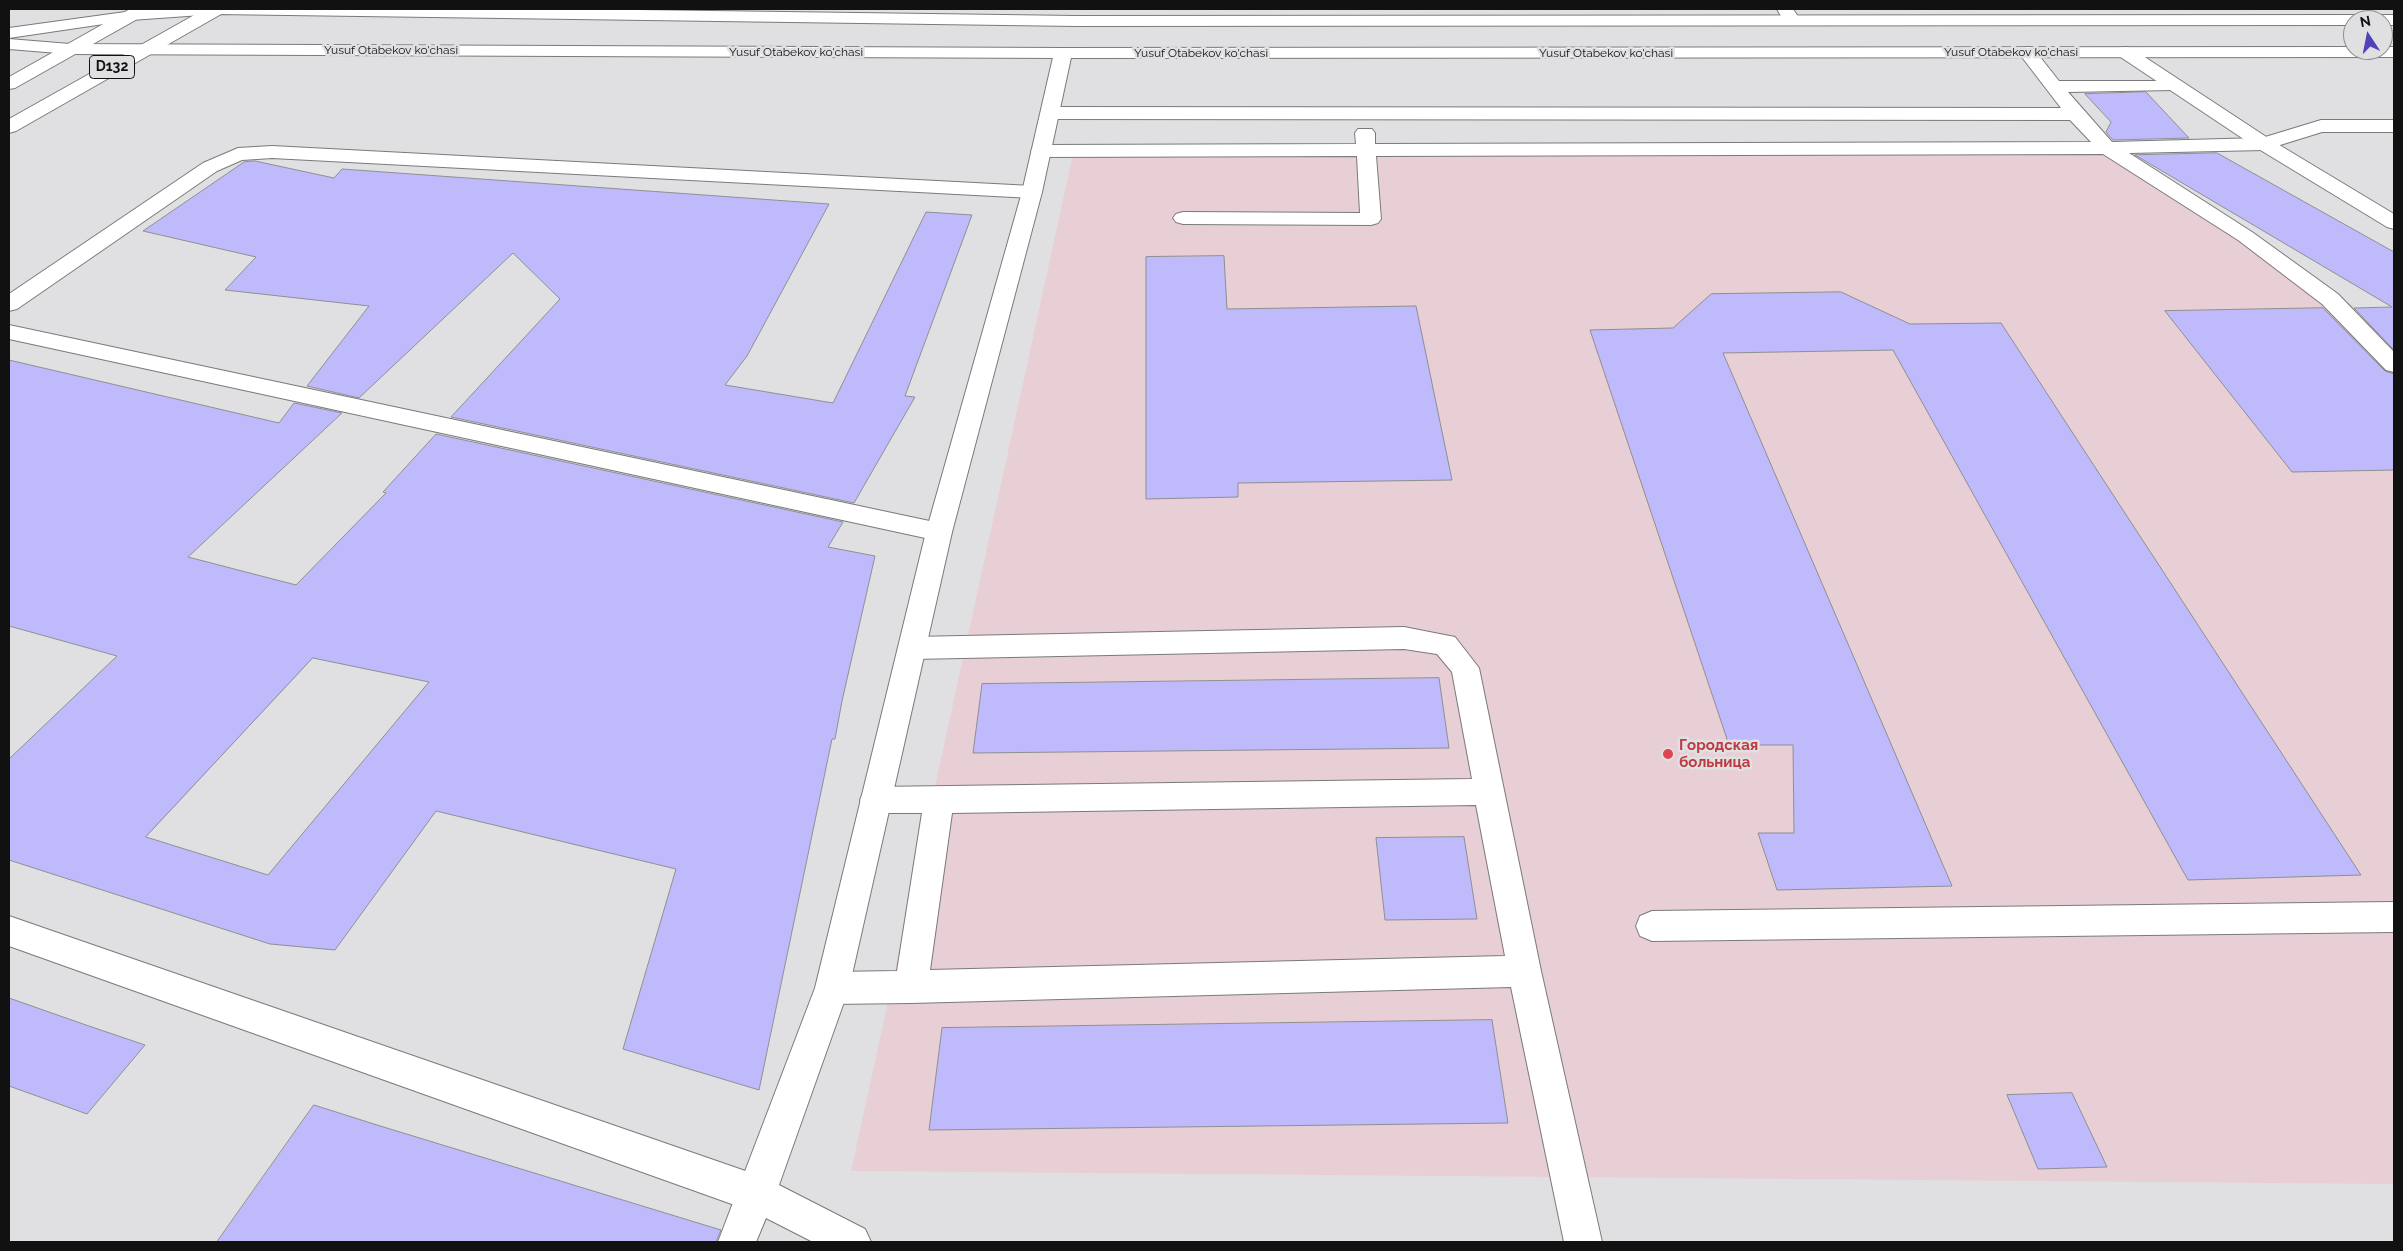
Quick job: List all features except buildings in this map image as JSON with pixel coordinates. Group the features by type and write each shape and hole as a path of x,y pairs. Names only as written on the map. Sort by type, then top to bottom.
{"main road":[{"path":"9,33 137,12 216,9 1076,21 1789,15 2343,20"},
{"name":"D132","path":"9,126 216,9"},
{"name":"D132","path":"9,84 137,12"},
{"name":"Yusuf Otabekov ko'chasi","path":"9,44 70,49 1063,54 2394,52"},
{"path":"2027,52 2075,114 2106,148 2245,236 2330,299 2394,366"},
{"path":"2125,52 2264,144 2394,223"},
{"path":"737,1242 757,1194 832,988 939,532 1032,192 1063,54"},
{"path":"2054,87 2173,85"},
{"path":"1050,113 2075,114"},
{"path":"1184,218 1371,219 1364,113"},
{"path":"1696,113 1712,150"},
{"path":"1041,151 2106,148 2264,144 2321,126 2394,126"},
{"path":"9,304 210,167 238,154 272,152 1032,192"},
{"path":"9,332 939,532"},
{"path":"913,648 1404,638 1445,645 1465,668 1524,971 1583,1242"},
{"path":"875,800 1489,792"},
{"path":"911,987 939,800"},
{"path":"1652,926 2394,917"},
{"path":"9,931 757,1194 852,1242"},
{"path":"832,988 1524,971"}],"shaded area":[{"name":"Городская больница","path":"2112,149 2271,244 2394,337 2394,1184 851,1171 1073,154"}],"place":[{"name":"Городская больница","path":"1668,754"}]}
